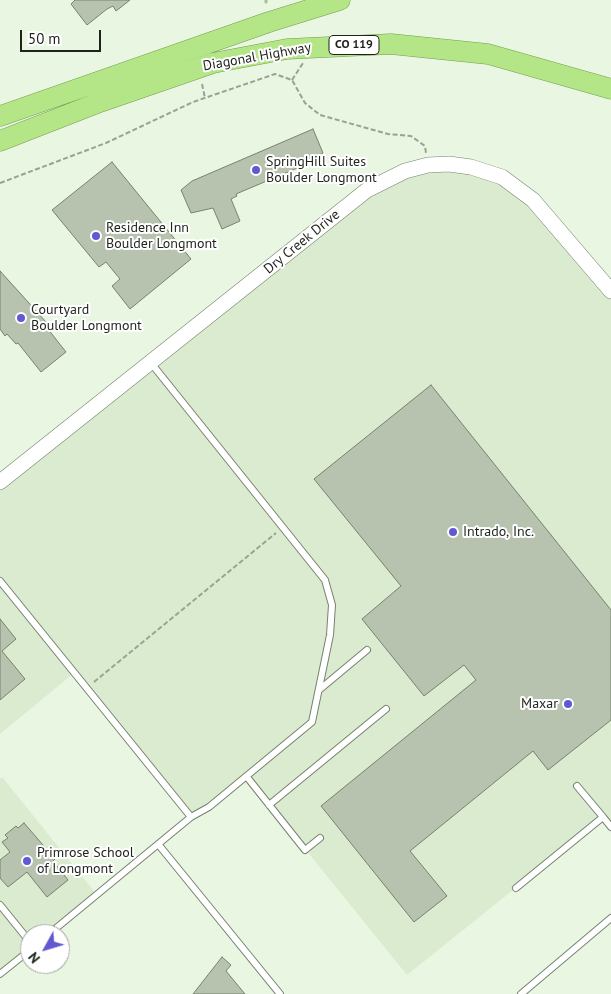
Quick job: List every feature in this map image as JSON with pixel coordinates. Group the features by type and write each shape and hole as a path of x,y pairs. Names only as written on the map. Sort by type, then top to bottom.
{"highway":[{"name":"Diagonal Highway","path":"0,116 269,22 340,0"},
{"name":"Diagonal Highway","path":"0,142 100,102 213,63 287,49 391,44 488,54 611,89"}],"street":[{"name":"Dry Creek Drive","path":"0,482 367,190 405,171 428,165 449,164 471,167 502,177 521,189 544,212 611,292"}],"lane":[{"path":"61,924 191,817 208,807 312,722 330,635 330,594 323,576 150,362"},
{"path":"0,581 191,817"},
{"path":"318,690 367,650"},
{"path":"269,805 386,709"},
{"path":"246,777 305,850 320,838"},
{"path":"577,786 611,827"},
{"path":"516,888 603,817"},
{"path":"158,844 280,994"},
{"path":"0,905 20,930"},
{"path":"521,994 611,918"},
{"path":"0,974 20,958"}],"path":[{"path":"0,183 106,142 166,112 275,74 292,80 304,102 320,116 388,134 404,134 418,140 424,146 428,165"},
{"path":"205,98 201,84 206,83"},
{"path":"86,688 283,527"}],"shaded area":[{"path":"418,167 502,177 611,291 611,827 603,818 407,975 247,777 191,817 74,673 0,734 0,482 367,190"},
{"path":"0,778 3,778 97,895 61,924 20,924 20,958 0,974"}],"building":[{"path":"75,0 130,0 116,11 113,6 107,9 87,25 71,4"},
{"name":"SpringHill Suites Boulder Longmont","path":"313,129 323,153 319,155 321,158 236,194 237,196 231,199 240,221 222,229 213,208 191,213 181,190 192,181"},
{"name":"Residence Inn Boulder Longmont","path":"112,162 191,259 130,309 112,286 120,279 106,262 99,267 52,210"},
{"name":"Courtyard Boulder Longmont","path":"0,271 46,322 44,324 66,352 41,372 18,343 16,344 7,334 5,336 0,329"},
{"path":"431,385 611,610 611,720 548,770 533,751 410,851 447,896 414,922 321,806 476,680 464,665 424,696 362,619 401,586 314,479"},
{"path":"0,619 16,639 2,651 25,679 0,700"},
{"name":"Primrose School of Longmont","path":"24,823 55,859 53,861 68,880 47,897 27,872 8,887 0,878 0,860 10,852 2,842 8,838 5,835 16,826 18,828"},
{"path":"222,957 231,965 226,971 245,994 193,994"}],"place":[{"name":"SpringHill Suites Boulder Longmont","path":"256,170"},
{"name":"Residence Inn Boulder Longmont","path":"96,236"},
{"name":"Courtyard Boulder Longmont","path":"21,318"},
{"name":"Intrado, Inc.","path":"453,532"},
{"name":"Maxar","path":"568,704"},
{"name":"Primrose School of Longmont","path":"27,861"}]}
